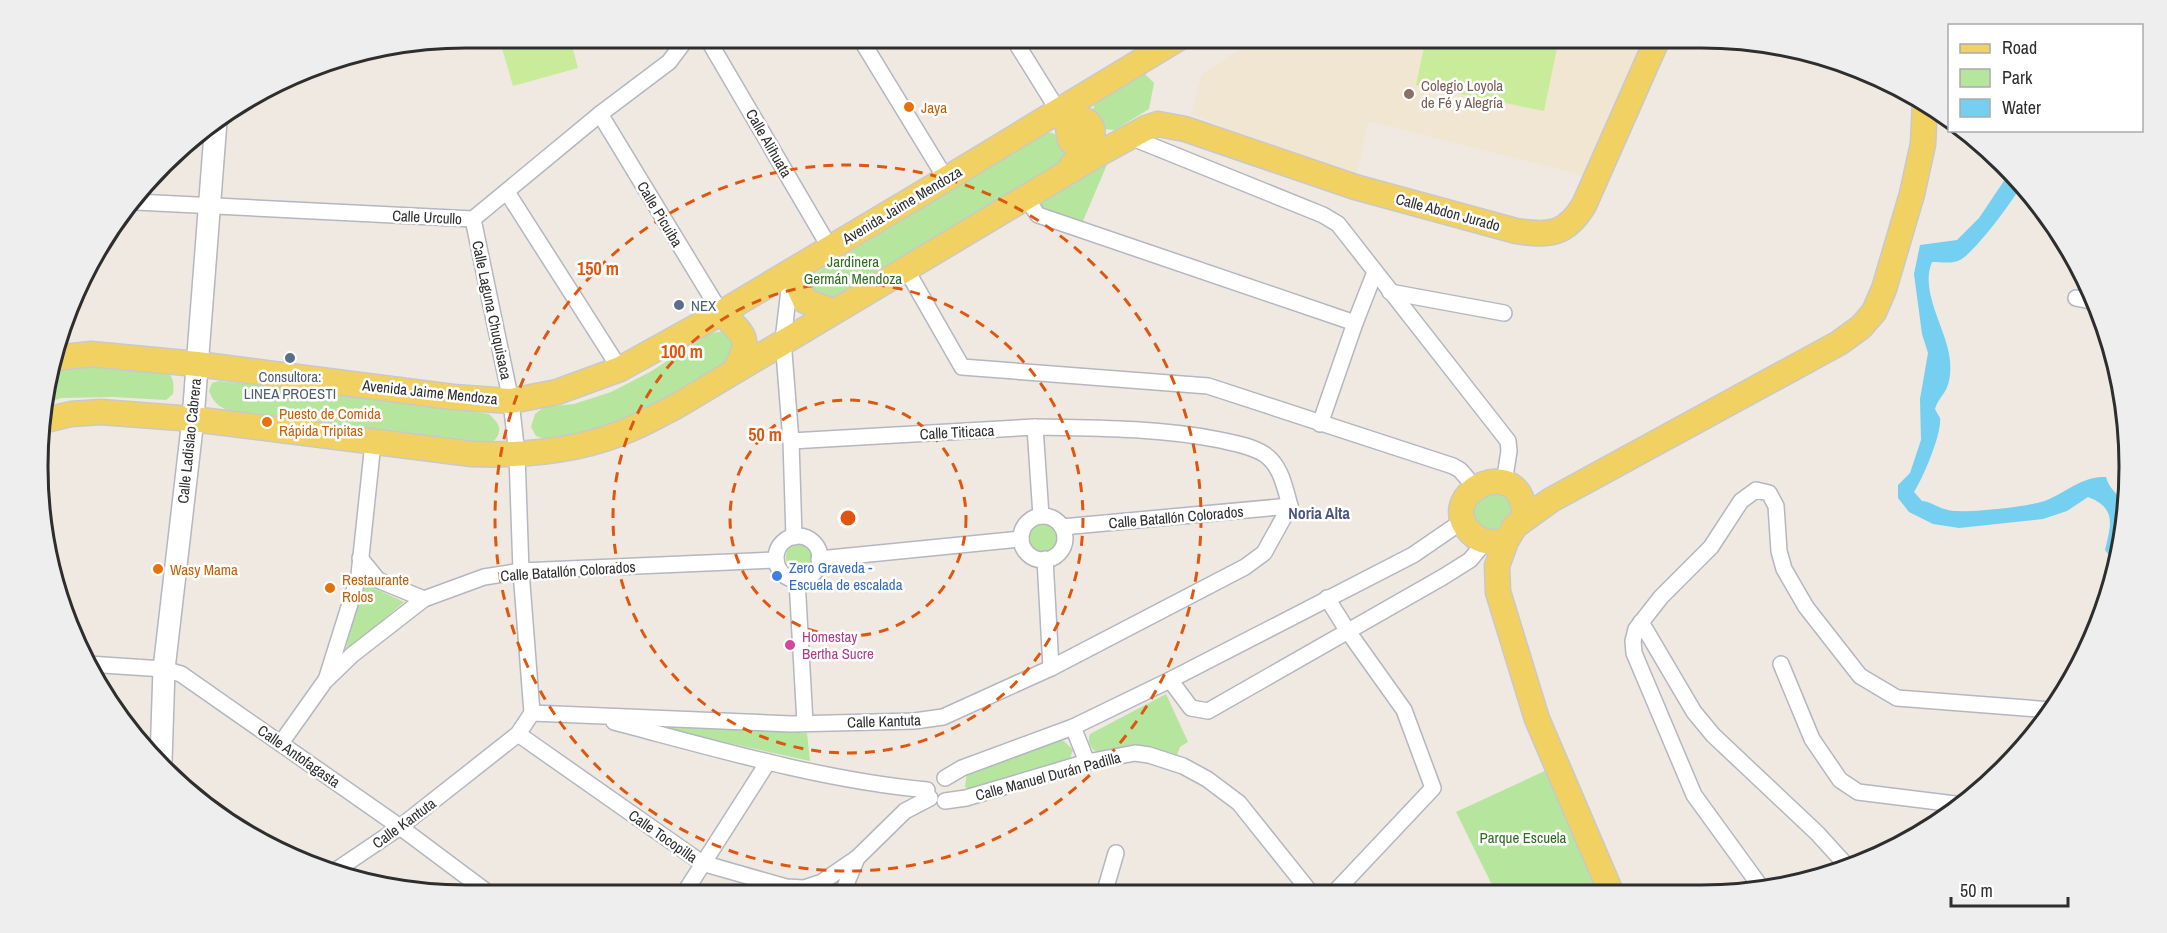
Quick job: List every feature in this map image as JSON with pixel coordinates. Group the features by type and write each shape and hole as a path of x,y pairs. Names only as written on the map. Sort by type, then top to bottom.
{"main road":[{"name":"Avenida Jaime Mendoza","path":"62,357 91,354 197,364 453,397 511,401 556,392 620,369 792,272 946,179 1078,122 1163,48"},
{"name":"Calle Abdon Jurado","path":"1078,122 1130,137 1158,124 1185,129 1355,187 1538,235 1562,230 1575,221 1654,48"},
{"path":"1524,518 1522,498 1516,490 1504,483 1489,481 1475,487 1465,499 1464,520 1468,530 1475,537 1495,541 1551,500 1839,343 1861,327 1874,312 1884,289 1909,204 1923,144 1924,113"},
{"name":"Avenida Jaime Mendoza","path":"51,419 71,414 101,412 193,420 472,454 517,455 586,445 632,429 675,407 783,340 1062,176 1078,122"},
{"name":"Calle Ladislao Cabrera","path":"160,751 164,669 193,420 215,132"},
{"path":"792,272 805,301 833,311"},
{"path":"721,313 739,329 745,341 744,353 735,370"},
{"path":"1495,541 1498,592 1537,719 1608,885"}],"street":[{"name":"Calle Urcullo","path":"142,202 473,219 600,114 669,62 680,48"},
{"name":"Calle Alihuata","path":"713,48 830,248"},
{"path":"866,48 946,179"},
{"path":"1021,48 1078,122"},
{"name":"Calle Picuiba","path":"600,114 721,313"},
{"path":"1130,137 1323,215 1338,224 1508,441 1509,451 1504,483"},
{"path":"507,192 620,369"},
{"path":"1026,198 1038,215 1354,323"},
{"name":"Calle Laguna Chuquisaca","path":"473,219 511,401"},
{"path":"906,269 962,368 1208,386 1453,466 1460,470 1475,487"},
{"path":"792,272 783,340 794,537"},
{"path":"1320,424 1354,323 1375,272"},
{"path":"1390,292 1504,313"},
{"path":"2076,298 2084,300"},
{"path":"511,401 517,455 521,571 532,713"},
{"path":"1035,427 1041,516"},
{"name":"Calle Titicaca","path":"790,441 1035,427 1191,434 1236,443 1265,454 1280,472 1290,506"},
{"path":"325,681 359,575 373,443"},
{"path":"1756,881 1694,795 1634,653 1633,640 1636,629 1661,597 1712,547 1741,501 1756,490 1769,494 1776,506 1779,551 1784,569 1806,608 1860,676 1897,698 2041,709"},
{"name":"Calle Batallón Colorados","path":"1062,527 1290,506"},
{"name":"Calle Kantuta","path":"342,866 400,827 518,734 532,713 805,723 914,721 943,717 1051,668 1245,567 1264,553 1290,506"},
{"path":"1041,516 1053,518 1062,527 1065,541 1058,554 1038,559 1026,552 1021,539 1029,521 1041,516"},
{"path":"928,794 932,779 945,778 962,768 1073,727 1170,680 1413,555 1464,520"},
{"path":"801,536 816,547 819,560 818,566 809,576 797,580 785,576 777,566 776,560 783,542 801,536"},
{"path":"819,560 1021,539"},
{"path":"1170,680 1191,708 1208,711 1443,577 1495,541"},
{"path":"360,558 378,580 424,599"},
{"path":"1045,559 1051,668"},
{"name":"Calle Batallón Colorados","path":"281,743 325,681 352,655 424,599 484,577 521,571 776,560"},
{"path":"797,580 805,723"},
{"path":"1327,598 1404,710 1433,788 1342,885"},
{"path":"1641,622 1694,712 1713,735 1817,833 1842,860"},
{"path":"1781,664 1812,739 1840,780 1858,792 1949,803"},
{"name":"Calle Antofagasta","path":"98,665 164,669 181,674 400,827 476,885"},
{"path":"582,714 768,762 928,794 937,802 945,801 951,795 952,787 945,778"},
{"path":"1073,727 1087,762"},
{"name":"Calle Tocopilla","path":"518,734 702,863 779,885"},
{"name":"Calle Manuel Durán Padilla","path":"945,801 966,798 1087,762 1135,753 1149,755 1183,766 1207,779 1239,803 1305,885"},
{"path":"689,885 768,762"},
{"name":"Calle Tocopilla","path":"813,885 822,882 856,858 905,811 928,794"},
{"path":"1107,885 1116,853"},
{"path":"846,885 856,858"}],"shaded area":[{"name":"Colegio Loyola de Fé y Alegría","path":"1242,48 1643,48 1586,176 1369,121 1356,175 1300,157 1191,114 1202,74"}],"green space":[{"path":"502,48 573,48 578,68 513,86"},
{"path":"1424,48 1557,48 1544,111 1416,85"},
{"path":"1144,73 1154,83 1149,109 1115,130 1103,129 1094,116 1093,109 1096,101"},
{"name":"Jardinera Germán Mendoza","path":"1047,132 1059,137 1066,149 1057,165 833,303 820,303 804,280"},
{"path":"1111,155 1083,221 1047,211 1040,205 1044,196"},
{"path":"725,331 738,350 725,369 607,429 554,442 536,436 531,427 535,414 544,407 574,404 611,392 650,372 711,333"},
{"path":"70,363 167,371 173,382 173,394 166,400 113,397 61,398 54,401 60,366"},
{"path":"219,381 382,397 489,414 496,422 499,433 490,445 229,411 216,403 209,391 212,383"},
{"path":"1497,488 1517,508 1503,521 1493,537 1477,532 1471,501"},
{"path":"1043,522 1055,527 1060,539 1055,551 1043,556 1031,551 1026,539 1031,527"},
{"path":"799,544 808,548 812,557 808,566 799,570 790,566 786,557 790,548"},
{"path":"363,583 404,602 345,652"},
{"path":"1166,694 1188,742 1180,747 1177,755 1137,748 1117,748 1096,752 1091,746 1090,734"},
{"path":"652,719 807,733 810,761 647,725"},
{"path":"1058,740 1064,741 1073,750 1069,761 971,790 965,787 967,773"},
{"name":"Parque Escuela","path":"1547,770 1599,885 1492,885 1456,812"}],"water":[{"path":"2005,180 2016,193 1993,226 1960,260 1932,262 1929,274 1931,299 1948,349 1950,374 1946,389 1935,409 1940,418 1940,425 1935,445 1914,492 1922,501 1944,509 1978,511 2037,503 2054,497 2079,483 2097,477 2106,477 2118,497 2109,556 2105,550 2110,525 2108,512 2104,506 2088,497 2067,511 2043,519 1959,528 1933,524 1909,512 1898,498 1898,485 1910,473 1921,440 1920,399 1928,353 1922,334 1914,274 1920,245 1957,240 1979,218"}],"place":[{"name":"Colegio Loyola de Fé y Alegría","path":"1409,94"},
{"name":"Jaya","path":"909,107"},
{"name":"NEX","path":"679,305"},
{"name":"Consultora: LINEA PROESTI","path":"290,358"},
{"name":"Puesto de Comida Rápida Tripitas","path":"267,422"},
{"name":"Wasy Mama","path":"158,569"},
{"name":"Zero Graveda - Escuela de escalada","path":"777,576"},
{"name":"Restaurante Rolos","path":"330,588"},
{"name":"Homestay Bertha Sucre","path":"790,645"}],"district":[{"name":"Noria Alta","path":"1319,513"}]}
